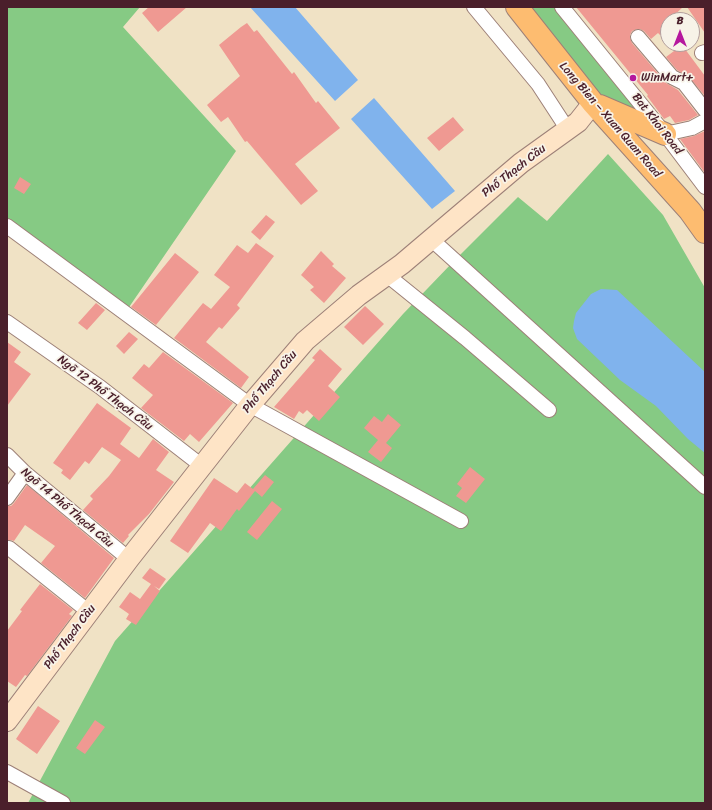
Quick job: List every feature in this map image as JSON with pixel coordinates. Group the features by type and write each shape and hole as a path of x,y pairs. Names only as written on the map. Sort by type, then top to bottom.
{"main road":[{"name":"Long Bien – Xuan Quan Road","path":"517,7 593,104 690,211 705,232"},
{"path":"593,104 665,134"}],"street":[{"path":"474,7 538,84 568,130"},
{"name":"Bat Khoi Road","path":"562,7 665,134 705,187"},
{"path":"638,38 672,77 684,83 705,110"},
{"name":"Phố Thạch Cầu","path":"7,721 129,559 250,405 305,340 359,296 402,264 521,163 578,122 593,104"},
{"path":"665,134 692,128 705,121"},
{"path":"7,226 250,405 461,521"},
{"path":"431,240 705,487"},
{"path":"387,275 465,338 549,410"},
{"name":"Ngõ 12 Phố Thạch Cầu","path":"7,322 100,387 202,466"},
{"name":"Ngõ 14 Phố Thạch Cầu","path":"7,455 25,473 129,559"},
{"path":"7,498 25,473"},
{"path":"9,548 89,612"},
{"path":"7,772 63,803"}],"green space":[{"path":"7,7 140,7 123,27 236,151 125,313 7,229"},
{"path":"526,7 558,7 654,123 613,103 596,91"},
{"path":"608,154 663,215 705,288 705,803 28,803 115,641 403,314 518,197 547,221"}],"water":[{"path":"250,7 295,7 358,80 335,101"},
{"path":"374,98 455,191 432,209 351,119"},
{"path":"601,289 617,290 705,372 705,453 688,439 656,406 620,380 577,339 573,328 576,313 591,294"}],"building":[{"path":"149,7 187,7 158,32 142,13"},
{"path":"576,7 683,7 678,12 660,12 660,35 658,33 651,39 644,31 637,29 632,31 630,38 632,43 666,83 678,90 698,115 689,120 675,123 670,116 664,119 647,96 648,95"},
{"path":"687,7 705,7 705,33 700,26 700,12 690,12"},
{"path":"247,23 254,32 257,30 292,74 294,72 316,103 318,101 340,128 295,164 318,191 301,205 247,141 245,142 228,117 221,122 207,105 240,76 219,45"},
{"path":"673,52 687,52 705,76 705,96 690,78 677,70 666,57"},
{"path":"453,117 464,130 439,151 427,138"},
{"path":"705,131 705,173 680,139 694,136"},
{"path":"20,177 31,184 24,194 14,188"},
{"path":"266,215 275,222 260,240 251,232"},
{"path":"256,243 274,256 237,305 240,308 222,329 219,327 206,342 249,377 241,388 174,338 203,303 211,309 230,287 214,275 237,245 248,253"},
{"path":"321,251 334,264 332,266 346,278 324,303 310,290 314,287 301,275"},
{"path":"175,253 199,272 156,325 131,307"},
{"path":"96,303 105,310 87,330 78,323"},
{"path":"365,306 384,324 363,345 344,327"},
{"path":"129,332 138,339 124,354 116,346"},
{"path":"7,342 21,352 14,362 31,374 7,406"},
{"path":"320,349 342,369 328,386 340,397 319,421 307,410 303,414 299,411 294,419 274,407 315,360 312,358"},
{"path":"163,352 233,403 199,442 190,434 184,441 141,408 153,395 132,378 144,364 149,368"},
{"path":"97,403 131,428 120,444 139,458 153,439 169,452 156,470 174,482 149,514 128,535 129,536 123,543 83,510 93,499 90,496 109,476 121,460 102,447 89,464 85,461 70,480 61,473 63,470 53,463"},
{"path":"388,414 401,425 386,443 392,448 381,462 368,452 378,440 364,428 374,416 382,422"},
{"path":"470,467 485,479 466,503 456,496 462,488 457,484"},
{"path":"265,475 274,482 262,497 255,491 239,511 237,509 221,531 210,523 188,553 170,541 214,478 237,493 245,483 253,489"},
{"path":"27,485 114,558 85,598 41,563 55,546 25,525 14,541 7,540 7,506 11,506 14,503"},
{"path":"272,501 282,509 257,540 247,532"},
{"path":"150,568 166,579 159,589 154,586 160,591 136,625 126,619 129,614 119,607 130,592 140,599 151,584 142,578"},
{"path":"40,584 73,610 69,614 72,616 27,676 25,675 16,687 7,681 7,631 22,611 20,610"},
{"path":"38,706 60,721 37,754 16,739"},
{"path":"95,720 105,727 85,754 76,748"}],"place":[{"name":"WinMart+","path":"633,78"}]}
